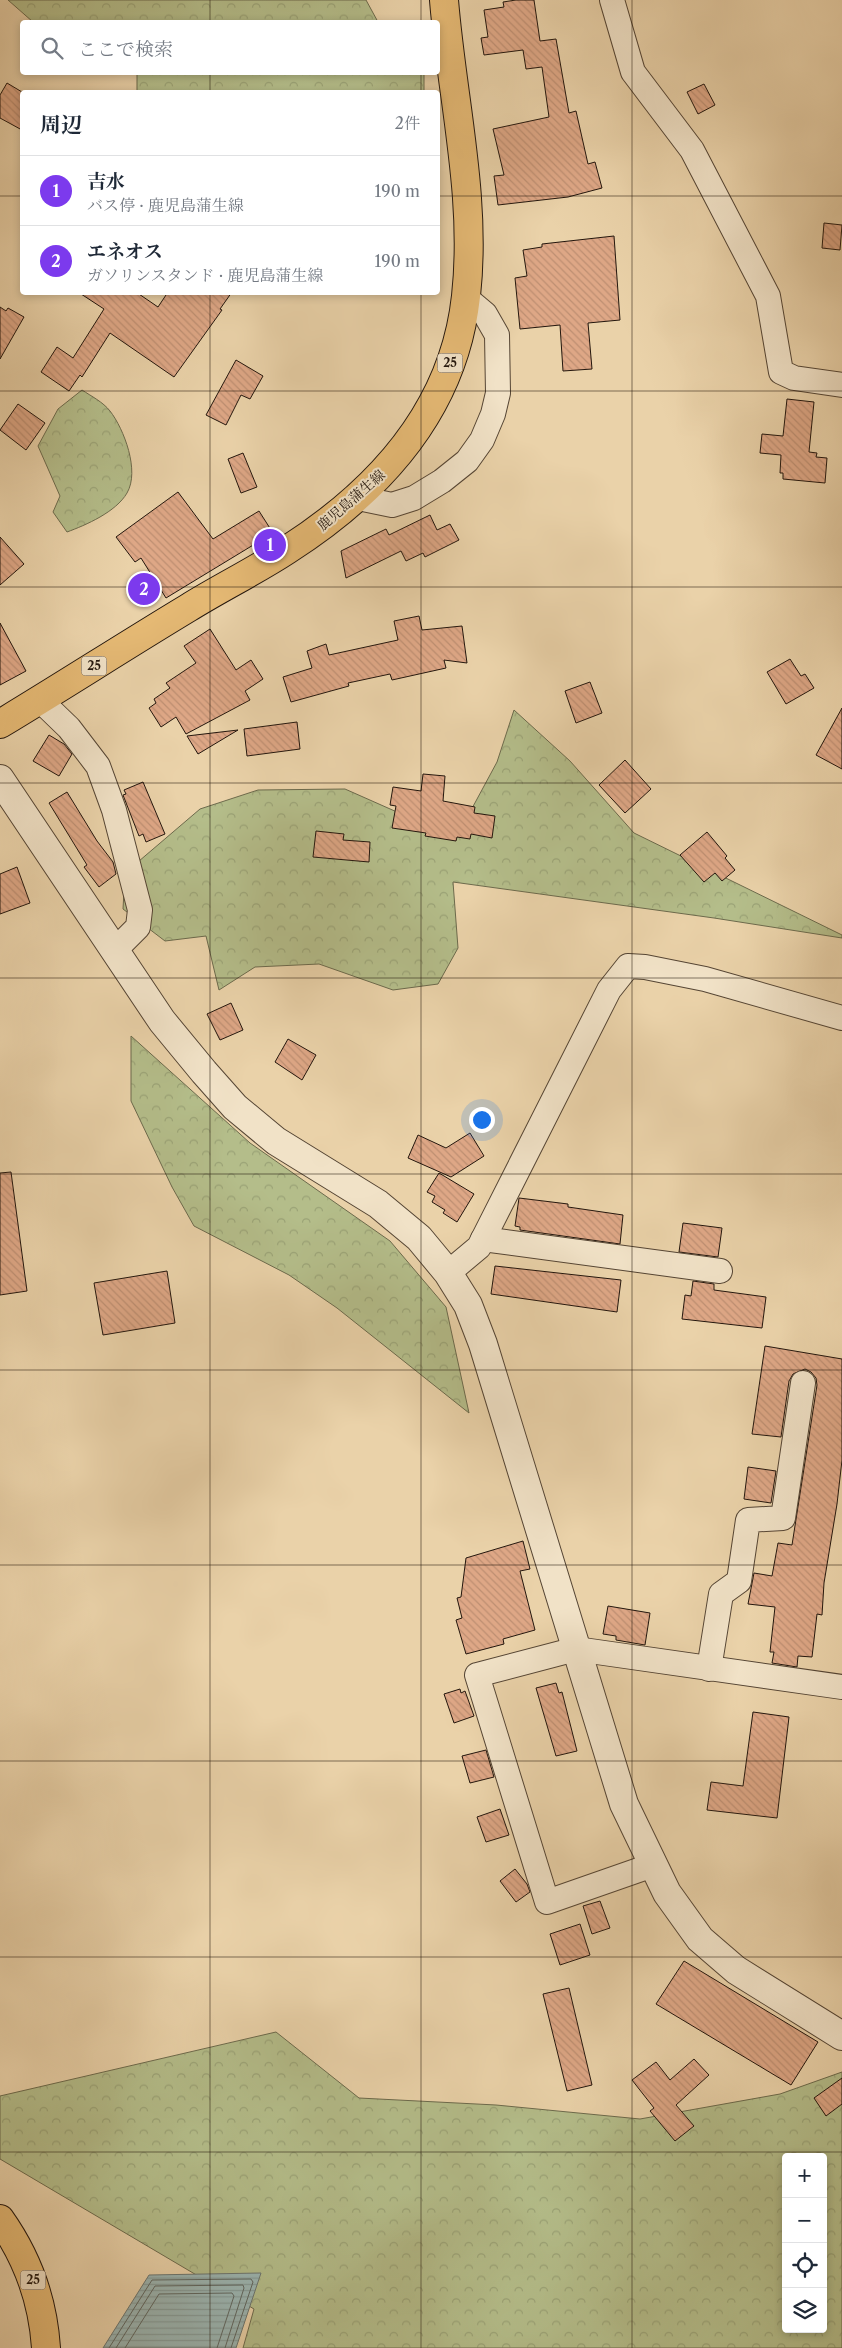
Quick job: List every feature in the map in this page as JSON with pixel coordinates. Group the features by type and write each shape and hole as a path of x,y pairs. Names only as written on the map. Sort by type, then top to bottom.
{"main road":[{"name":"鹿児島蒲生線","path":"0,724 188,607 286,551 323,526 358,498 386,471 416,432 440,389 457,345 466,298 470,243 466,184 444,0"},
{"name":"25","path":"0,2219 15,2240 33,2279 46,2348"}],"street":[{"path":"612,0 633,72 692,150 768,296 782,372 794,378 842,385"},
{"path":"358,498 392,505 414,498 442,481 467,461 482,440 493,414 498,393 496,335 485,314 466,298"},
{"path":"40,700 69,728 98,766 114,810 140,910 138,927 115,950"},
{"path":"0,779 162,1020 235,1107 276,1141 378,1204 419,1238 448,1273 468,1305 483,1344 624,1804 653,1866 667,1893 700,1939 736,1970 842,2036"},
{"path":"448,1273 479,1247 609,990 628,966 645,967 705,979 842,1018"},
{"path":"483,1239 720,1271"},
{"path":"709,1669 720,1594 739,1581 748,1520 783,1518 803,1384"},
{"path":"653,1866 547,1902 477,1675 576,1649 842,1687"}],"green space":[{"path":"8,0 366,0 377,20 31,20"},
{"path":"137,75 424,75 424,90 137,90"},
{"path":"82,390 97,399 110,411 120,428 129,451 132,473 131,484 122,500 108,512 91,522 67,532 53,512 60,496 38,446 58,409"},
{"path":"514,710 570,761 634,833 842,935 842,938 714,918 453,882 458,948 438,984 393,990 319,964 255,967 219,990 206,936 165,941 123,909 125,873 200,809 258,790 345,789 415,820 463,825 497,762"},
{"path":"131,1036 250,1143 390,1241 446,1307 469,1413 337,1308 289,1275 194,1226 172,1187 131,1101"},
{"path":"276,2032 359,2098 496,2105 640,2119 780,2094 842,2072 842,2348 243,2348 254,2309 0,2159 0,2096"}],"water":[{"path":"261,2273 236,2348 103,2348 149,2275"}],"building":[{"path":"534,0 540,41 556,39 569,113 576,111 588,164 595,162 602,188 568,197 498,205 494,176 504,175 493,129 549,117 542,67 526,69 523,50 484,55 481,38 488,37 484,10 504,7 503,2"},
{"path":"7,83 20,91 20,129 0,118 0,95"},
{"path":"704,84 715,105 698,114 687,92"},
{"path":"824,223 842,225 840,250 822,248"},
{"path":"614,236 620,320 588,323 592,369 563,371 560,325 520,329 515,278 527,276 523,250 542,247 542,244"},
{"path":"83,295 140,295 158,307 166,295 230,295 220,309 222,310 174,377 110,333 82,377 80,375 69,391 41,372 57,347 73,358 104,309"},
{"path":"0,307 6,311 8,308 24,317 0,359"},
{"path":"236,360 263,376 250,399 241,395 226,425 206,415"},
{"path":"787,399 814,402 809,452 817,453 816,457 827,458 825,483 783,479 783,473 780,473 781,455 760,453 762,434 783,436"},
{"path":"18,404 45,423 26,450 0,430"},
{"path":"243,453 257,487 241,493 228,459"},
{"path":"178,492 213,539 259,511 273,533 166,598 141,558 135,562 116,537"},
{"path":"430,515 437,530 450,524 459,540 425,557 423,553 406,561 401,551 346,578 341,551 386,529 389,535"},
{"path":"0,537 24,564 0,585"},
{"path":"419,616 422,630 462,626 467,663 444,660 446,668 392,680 390,674 348,683 349,686 291,702 283,677 312,668 307,651 326,644 329,655 398,640 394,621"},
{"path":"0,623 26,671 0,685"},
{"path":"210,629 236,670 251,660 263,679 245,691 250,700 186,734 176,717 161,727 149,708 156,703 154,699 170,688 166,683 196,663 184,646"},
{"path":"790,659 801,676 805,674 814,688 786,704 767,672"},
{"path":"590,682 602,713 576,723 565,691"},
{"path":"842,708 842,769 816,755"},
{"path":"297,722 300,749 247,756 244,729"},
{"path":"238,730 198,754 187,736"},
{"path":"49,735 64,744 72,754 59,776 33,761"},
{"path":"625,760 651,789 625,813 599,785"},
{"path":"423,774 445,776 443,801 475,807 474,813 495,816 492,838 471,834 470,839 457,837 456,841 425,836 426,833 392,828 396,806 390,805 393,787 421,791"},
{"path":"143,782 165,834 146,842 143,834 139,836 123,795 126,794 124,790"},
{"path":"67,792 97,841 113,862 116,874 99,887 84,867 87,865 49,803"},
{"path":"316,831 344,834 343,840 370,842 369,862 313,857"},
{"path":"707,832 727,856 725,858 735,870 722,881 715,873 704,882 680,855"},
{"path":"17,867 30,903 0,914 0,874"},
{"path":"231,1003 243,1030 220,1040 207,1014"},
{"path":"288,1039 316,1055 302,1080 275,1062"},
{"path":"470,1133 484,1156 451,1177 408,1158 418,1135 446,1148"},
{"path":"11,1172 27,1291 0,1295 0,1173"},
{"path":"439,1173 474,1194 457,1222 443,1213 445,1210 432,1202 435,1196 427,1192"},
{"path":"519,1198 568,1204 568,1207 623,1215 620,1244 520,1230 520,1227 515,1226"},
{"path":"683,1223 722,1228 718,1257 679,1252"},
{"path":"495,1266 621,1280 617,1312 491,1294"},
{"path":"167,1271 175,1323 103,1335 94,1283"},
{"path":"693,1281 714,1284 714,1290 766,1297 762,1328 682,1319 685,1295 691,1296"},
{"path":"765,1346 842,1359 842,1460 824,1583 822,1615 817,1614 812,1657 798,1656 797,1667 772,1663 774,1652 770,1652 775,1607 748,1604 754,1573 772,1576 778,1543 792,1545 817,1385 816,1378 805,1369 793,1374 789,1381 781,1437 752,1434"},
{"path":"748,1467 776,1471 771,1503 744,1499"},
{"path":"523,1541 530,1569 520,1571 535,1630 503,1639 504,1644 466,1654 456,1620 462,1618 457,1598 461,1597 466,1558"},
{"path":"608,1606 650,1613 645,1645 616,1640 616,1636 603,1634"},
{"path":"556,1683 559,1693 562,1692 577,1751 556,1756 536,1688"},
{"path":"460,1689 461,1693 465,1691 474,1716 454,1723 444,1694"},
{"path":"753,1712 789,1717 777,1818 707,1810 711,1782 743,1786"},
{"path":"486,1750 494,1777 470,1783 462,1756"},
{"path":"500,1809 509,1835 486,1842 477,1817"},
{"path":"515,1869 527,1884 530,1892 516,1902 500,1881"},
{"path":"600,1901 610,1928 592,1934 583,1906"},
{"path":"580,1924 590,1955 560,1965 550,1934"},
{"path":"684,1961 818,2042 791,2085 656,2004"},
{"path":"569,1988 592,2085 567,2091 543,1994"},
{"path":"694,2059 709,2075 676,2105 694,2126 675,2141 650,2111 654,2108 632,2080 656,2062 670,2080"},
{"path":"842,2078 842,2104 826,2116 814,2098"}],"place":[{"name":"吉水","path":"270,545"},
{"name":"エネオス","path":"144,589"}]}
